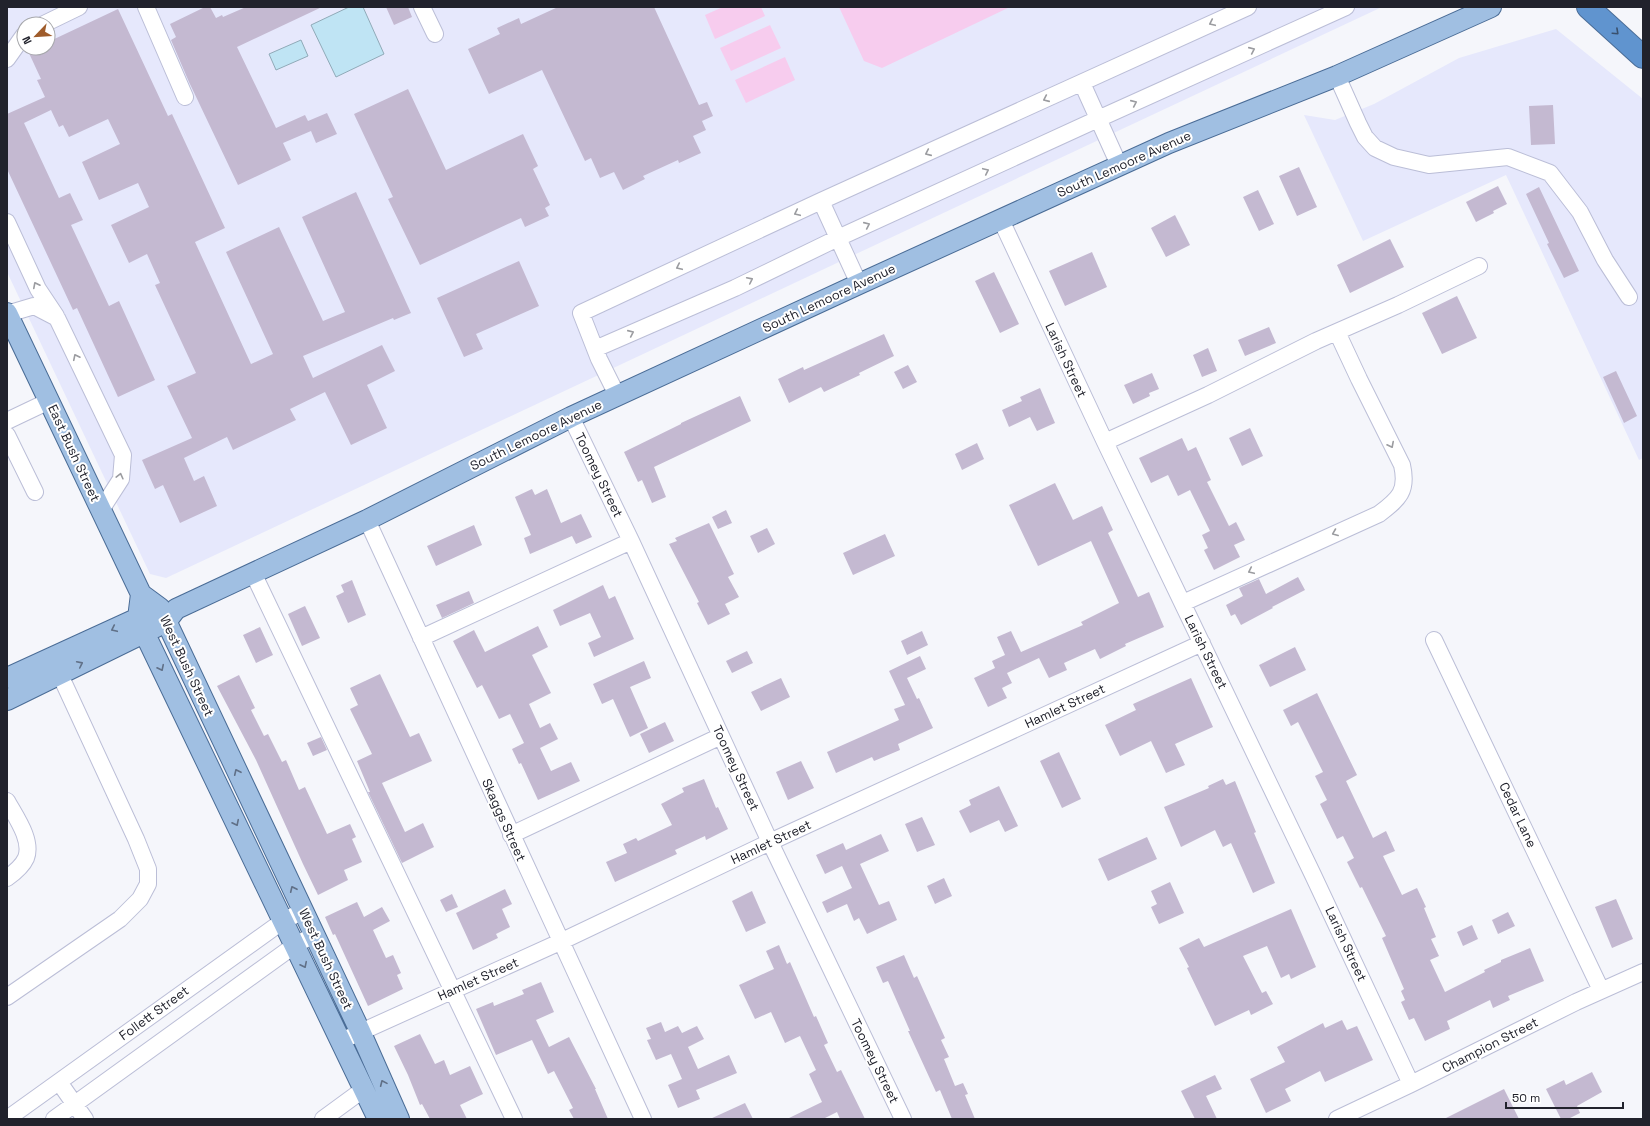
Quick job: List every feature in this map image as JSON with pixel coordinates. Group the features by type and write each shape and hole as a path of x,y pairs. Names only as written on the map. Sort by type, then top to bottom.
{"highway":[{"path":"1588,7 1643,57"}],"main road":[{"name":"South Lemoore Avenue","path":"56,666 367,520 571,416 1119,165 1169,143 1337,76 1491,7"},
{"name":"East Bush Street","path":"7,314 50,401 141,594"},
{"name":"West Bush Street","path":"141,594 167,613 314,935 360,1031 399,1119"},
{"name":"West Bush Street","path":"141,594 141,625 378,1119"},
{"path":"7,678 56,666"},
{"path":"7,700 56,666"}],"street":[{"path":"56,18 79,7"},
{"path":"146,7 185,97"},
{"path":"422,7 435,34"},
{"path":"617,396 595,349 581,313 821,201 1248,7"},
{"path":"595,349 735,288 838,238 1346,7"},
{"path":"7,59 16,46"},
{"path":"1337,76 1365,137 1375,148 1394,157 1429,164 1508,157 1550,173 1580,212 1605,260 1629,297"},
{"path":"1082,83 1119,165"},
{"path":"821,201 859,284"},
{"name":"Larish Street","path":"1001,220 1105,442 1314,875 1411,1084"},
{"path":"7,222 38,288 57,318 123,455 121,479 101,510"},
{"path":"1105,442 1478,266"},
{"path":"7,314 34,306 57,318"},
{"path":"1183,603 1373,517 1395,502 1403,490 1405,476 1402,465 1374,410 1338,332"},
{"path":"7,421 50,401"},
{"name":"Toomey Street","path":"571,416 631,541 770,842 903,1119"},
{"path":"7,435 35,492"},
{"name":"Skaggs Street","path":"367,520 560,942 643,1119"},
{"path":"421,638 631,541"},
{"path":"253,573 514,1119"},
{"name":"Cedar Lane","path":"1434,640 1601,990"},
{"name":"Hamlet Street","path":"341,1041 360,1031 560,942 770,842 1202,643"},
{"path":"7,997 120,919 140,899 148,884 148,869 136,839 56,666"},
{"path":"511,835 721,736"},
{"path":"7,801 24,835 28,850 26,859 20,867 7,878"},
{"name":"Follett Street","path":"7,1119 283,921 303,911"},
{"path":"54,1119 295,945 314,935"},
{"name":"Champion Street","path":"1337,1119 1576,1002 1643,972"},
{"path":"59,1082 85,1119"},
{"path":"323,1119 364,1089"}],"shaded area":[{"path":"7,7 1382,7 166,578 150,574 7,272"},
{"path":"349,7 363,7 384,54 336,77 311,25"},
{"path":"723,7 761,7 765,16 715,39 705,15"},
{"path":"839,7 1010,7 882,68 864,61"},
{"path":"770,25 781,48 731,71 720,48"},
{"path":"1556,29 1643,99 1643,458 1639,460 1506,175 1363,241 1304,115 1335,120 1374,104 1459,58"},
{"path":"301,40 308,56 276,70 269,54"},
{"path":"785,57 795,80 746,103 735,80"}],"building":[{"path":"205,7 210,7 216,18 222,15 223,17 246,7 322,7 237,47 276,128 305,115 308,121 327,113 337,134 316,143 311,131 283,143 291,160 238,185 189,82 171,40 176,37 170,24"},
{"path":"386,7 408,7 412,17 394,25"},
{"path":"558,7 654,7 699,105 707,102 713,116 702,121 706,130 693,136 701,153 679,163 678,160 643,176 645,179 623,190 614,172 600,178 591,158 585,161 542,70 489,94 468,49 500,34 497,28 519,18 521,24"},
{"path":"118,9 168,116 172,114 225,228 195,242 251,364 273,354 226,252 279,227 323,321 345,312 302,217 356,192 411,313 394,320 393,318 303,356 313,378 382,345 395,371 367,385 387,428 351,445 325,392 290,409 296,420 233,450 227,437 184,458 194,481 204,476 217,506 180,523 163,485 155,489 142,460 192,438 167,386 196,373 155,285 160,283 147,254 129,263 111,225 149,207 138,183 99,200 82,162 120,144 108,119 69,137 63,125 59,127 51,110 24,123 59,198 70,193 83,220 71,225 109,306 119,301 155,380 118,397 77,308 73,310 7,169 7,114 45,97 37,80 41,79 30,56 56,56 56,38"},
{"path":"408,89 446,170 523,134 538,166 533,169 550,205 545,208 549,216 525,227 521,218 420,265 388,199 393,197 354,114"},
{"path":"1553,105 1555,144 1531,145 1529,106"},
{"path":"1299,167 1317,207 1297,216 1279,176"},
{"path":"1498,186 1507,204 1493,211 1494,213 1476,222 1466,202"},
{"path":"1539,187 1579,271 1564,278 1547,244 1549,243 1526,194"},
{"path":"1258,190 1274,224 1259,231 1243,197"},
{"path":"1175,215 1190,245 1166,257 1151,228"},
{"path":"1390,239 1404,267 1350,293 1337,265"},
{"path":"1092,252 1107,287 1065,306 1049,271"},
{"path":"519,261 539,306 476,334 483,349 464,357 437,298"},
{"path":"994,272 1019,324 1000,333 975,281"},
{"path":"1457,296 1477,338 1442,354 1422,313"},
{"path":"1269,327 1276,343 1245,356 1238,340"},
{"path":"884,334 894,356 859,373 860,375 824,392 821,387 789,403 778,379 803,367 804,370"},
{"path":"1208,348 1217,371 1202,377 1193,355"},
{"path":"908,365 917,382 903,389 894,372"},
{"path":"1616,371 1637,416 1624,423 1603,377"},
{"path":"1152,373 1159,389 1149,393 1150,396 1133,404 1124,385"},
{"path":"1040,388 1055,423 1037,431 1030,417 1009,427 1002,410 1022,401 1020,397"},
{"path":"740,396 751,421 654,467 666,497 652,503 642,480 638,482 624,452 681,423"},
{"path":"1250,428 1263,456 1242,466 1229,438"},
{"path":"1182,438 1188,451 1196,447 1211,480 1207,482 1229,526 1236,522 1245,540 1234,545 1240,557 1214,570 1204,550 1208,548 1202,535 1210,531 1190,490 1178,496 1168,475 1151,483 1139,458"},
{"path":"977,443 984,459 962,470 955,454"},
{"path":"1055,483 1073,520 1102,506 1113,530 1108,533 1138,597 1149,592 1164,627 1125,644 1126,646 1100,659 1095,649 1064,663 1067,670 1049,678 1039,658 1007,673 1012,683 1002,688 1007,698 988,707 974,678 995,668 992,661 1005,655 997,637 1011,631 1021,652 1083,625 1081,622 1119,603 1091,541 1038,566 1009,505"},
{"path":"532,489 535,495 547,489 561,523 581,514 592,537 576,544 572,536 530,554 524,538 531,535 515,497"},
{"path":"726,510 732,523 718,529 712,517"},
{"path":"709,523 734,574 728,577 739,597 725,604 730,614 708,625 697,603 699,602 669,544 677,541 675,538"},
{"path":"474,525 482,545 436,566 427,546"},
{"path":"767,528 775,544 758,553 750,536"},
{"path":"885,534 895,556 853,575 843,553"},
{"path":"1298,577 1305,590 1241,625 1235,614 1231,616 1226,605 1243,596 1239,588 1259,579 1266,594"},
{"path":"352,580 366,615 348,623 336,596 344,592 341,585"},
{"path":"603,585 609,599 615,596 634,639 594,657 588,643 601,637 590,613 560,626 553,610"},
{"path":"469,591 474,603 442,618 436,605"},
{"path":"305,606 320,638 302,646 288,614"},
{"path":"538,626 548,647 532,655 551,693 529,704 540,728 550,723 558,739 540,748 551,771 571,762 580,781 538,800 521,763 519,764 512,749 524,743 510,714 499,719 482,685 477,688 453,641 474,630 485,652"},
{"path":"260,627 273,655 256,663 243,635"},
{"path":"922,631 928,645 907,655 901,641"},
{"path":"1295,647 1306,670 1270,687 1259,665"},
{"path":"747,651 753,663 732,673 726,661"},
{"path":"920,656 926,669 907,678 917,699 919,698 933,728 898,744 900,750 874,761 872,757 836,773 827,752 899,720 894,709 905,705 889,671"},
{"path":"644,661 651,678 630,687 648,728 630,737 613,699 602,704 593,684"},
{"path":"380,674 410,737 419,733 432,761 382,783 405,832 423,823 434,847 402,863 368,792 370,792 357,761 372,754 350,709 358,705 350,688"},
{"path":"239,675 255,708 251,710 264,736 268,734 282,762 286,760 299,790 305,787 327,834 350,824 356,837 352,839 362,862 344,870 348,880 318,895 256,760 217,686"},
{"path":"781,678 790,697 761,711 751,692"},
{"path":"1191,678 1213,727 1175,744 1185,765 1166,773 1151,741 1120,756 1105,725 1136,710 1133,704"},
{"path":"1317,693 1357,775 1346,781 1373,838 1386,831 1395,851 1383,856 1402,895 1417,888 1426,907 1424,908 1436,937 1431,939 1439,956 1430,960 1445,992 1485,972 1484,970 1501,962 1501,960 1530,948 1544,981 1508,996 1510,1000 1493,1008 1490,1000 1447,1021 1450,1029 1425,1041 1414,1018 1409,1020 1401,1002 1405,1000 1401,991 1404,989 1382,938 1386,936 1362,887 1360,888 1347,862 1354,858 1343,836 1337,839 1320,804 1327,800 1315,776 1323,772 1298,722 1291,726 1283,710"},
{"path":"665,722 674,741 649,753 640,734"},
{"path":"321,737 327,750 313,756 307,743"},
{"path":"1059,752 1081,799 1062,808 1040,761"},
{"path":"801,761 814,788 788,800 776,772"},
{"path":"704,779 716,808 718,807 728,829 706,840 705,836 675,850 677,854 615,882 606,862 627,853 623,844 636,838 638,841 672,825 661,804 684,792 682,788"},
{"path":"1223,779 1226,785 1235,781 1256,832 1254,833 1275,883 1253,893 1231,843 1223,847 1215,830 1181,847 1164,807 1209,788 1208,786"},
{"path":"999,786 1018,826 1005,832 999,820 970,833 959,811 971,805 969,800"},
{"path":"922,817 935,845 917,852 905,824"},
{"path":"881,834 889,851 860,864 879,905 889,901 897,920 867,934 859,918 854,921 847,904 827,913 822,902 852,888 842,866 825,874 816,855 843,843 846,850"},
{"path":"1147,837 1157,859 1108,881 1098,859"},
{"path":"944,878 952,896 935,904 927,886"},
{"path":"1170,882 1184,913 1159,924 1151,907 1157,904 1151,891"},
{"path":"505,889 512,904 502,909 510,927 496,934 498,938 473,950 456,913"},
{"path":"752,891 766,923 746,932 732,901"},
{"path":"452,894 458,907 446,912 440,900"},
{"path":"1616,899 1633,939 1612,948 1595,907"},
{"path":"357,902 364,917 382,907 390,921 373,930 386,958 393,955 401,973 397,975 403,989 368,1006 335,934 333,935 325,917"},
{"path":"1291,909 1316,967 1291,979 1289,974 1281,978 1267,946 1243,956 1262,993 1266,991 1273,1004 1251,1015 1249,1010 1215,1026 1179,948 1199,938 1204,947"},
{"path":"1508,912 1515,926 1498,934 1492,920"},
{"path":"1472,925 1478,939 1463,946 1457,932"},
{"path":"779,945 787,964 790,962 814,1017 816,1016 828,1043 824,1045 837,1072 841,1070 865,1119 840,1119 837,1112 823,1119 787,1119 822,1102 809,1074 816,1070 800,1036 785,1043 771,1012 755,1019 739,985 774,969 766,951"},
{"path":"904,955 914,978 917,976 945,1038 941,1040 949,1057 944,1059 955,1086 963,1083 968,1094 965,1095 975,1119 952,1119 940,1090 936,1092 908,1031 910,1031 888,981 883,983 876,967"},
{"path":"541,982 554,1012 536,1020 549,1047 569,1037 596,1089 608,1119 574,1119 569,1110 573,1108 554,1071 548,1074 532,1040 496,1055 476,1009 493,1002 494,1006 524,994 522,990"},
{"path":"1342,1020 1347,1030 1357,1026 1373,1060 1325,1082 1320,1071 1285,1089 1291,1101 1266,1113 1250,1079 1285,1062 1277,1047 1323,1023 1325,1028"},
{"path":"661,1022 665,1032 678,1026 682,1033 697,1026 704,1039 688,1047 698,1069 729,1055 737,1073 696,1090 700,1099 678,1108 668,1085 682,1079 671,1054 656,1060 647,1040 651,1039 646,1028"},
{"path":"420,1034 435,1064 444,1060 450,1075 470,1066 483,1094 460,1105 467,1119 430,1119 422,1104 420,1105 394,1046"},
{"path":"1592,1072 1602,1092 1577,1106 1580,1113 1568,1119 1561,1119 1546,1089 1564,1080 1566,1085"},
{"path":"1215,1075 1222,1089 1206,1096 1217,1119 1195,1119 1181,1091"},
{"path":"1504,1089 1519,1119 1444,1119"},
{"path":"745,1103 753,1119 710,1119"}]}
